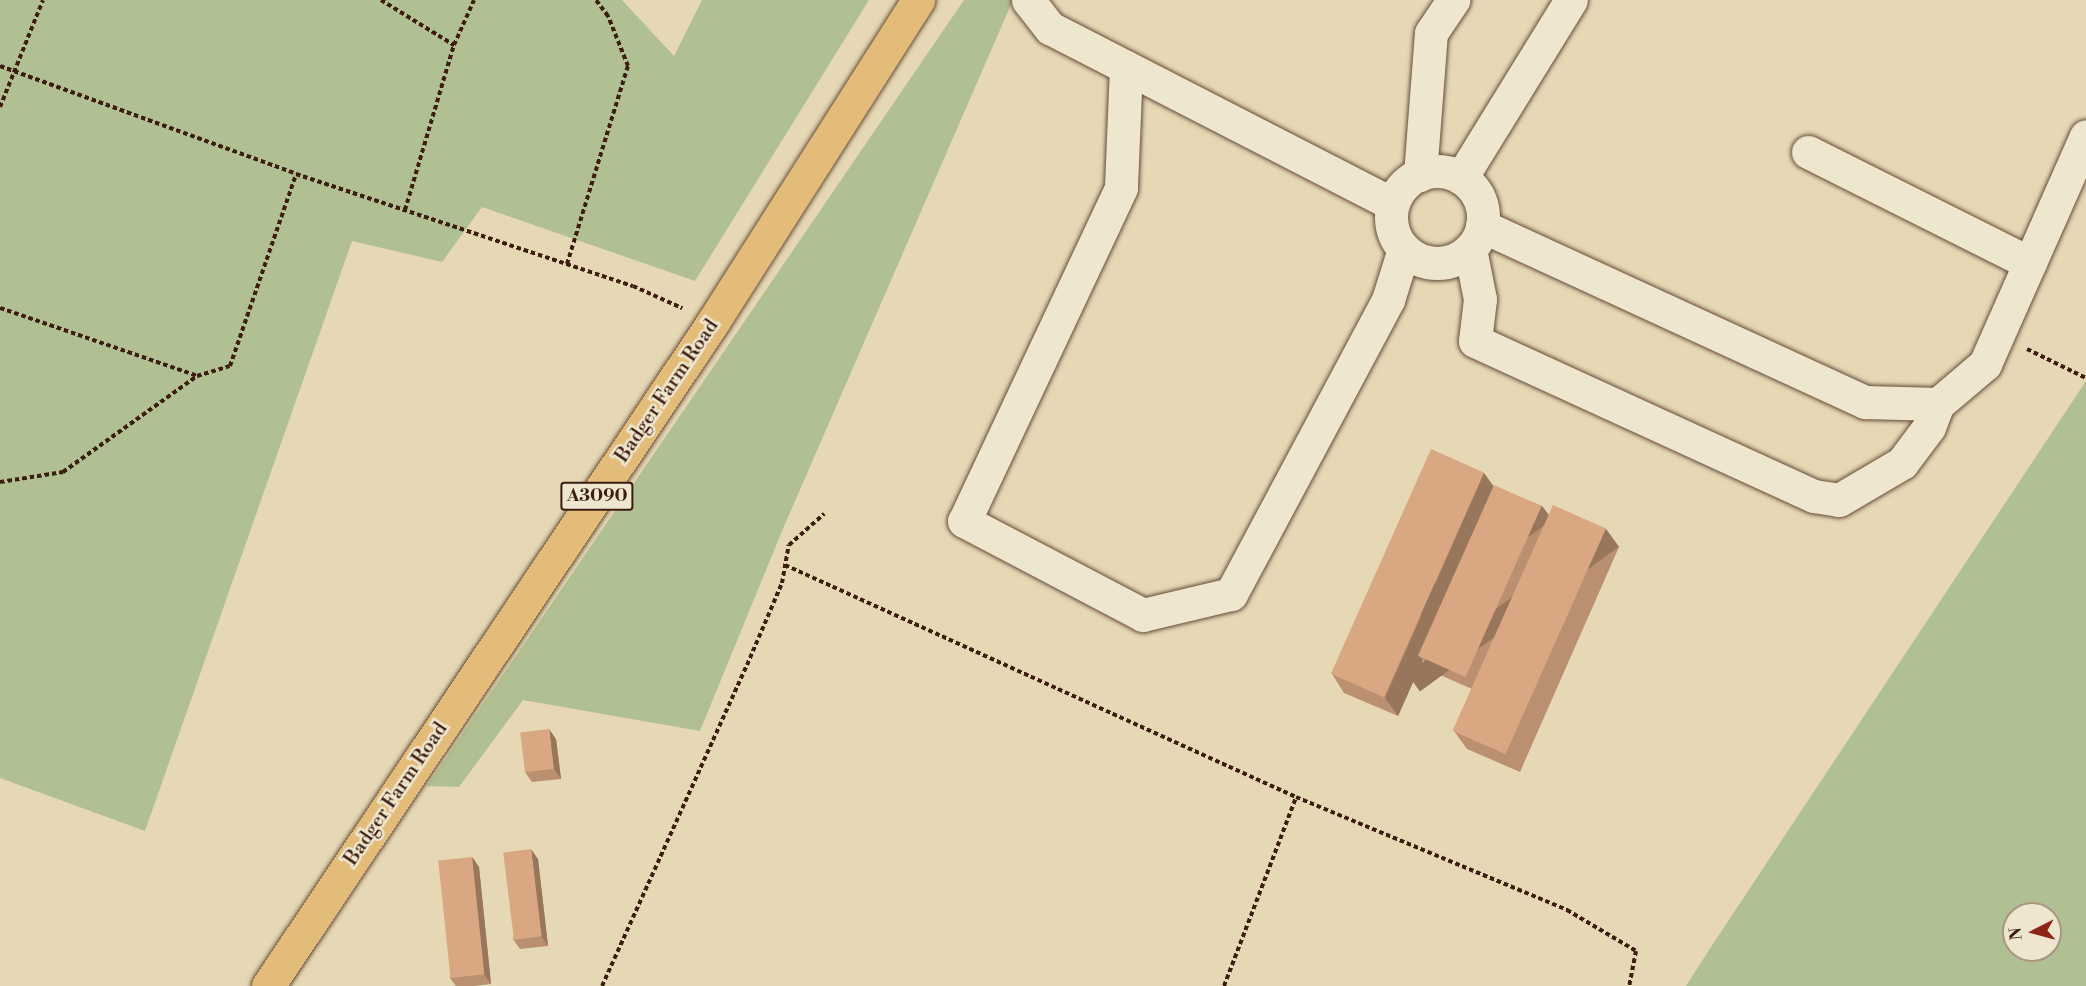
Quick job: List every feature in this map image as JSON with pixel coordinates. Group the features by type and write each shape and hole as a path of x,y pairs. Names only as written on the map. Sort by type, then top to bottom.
{"main road":[{"name":"Badger Farm Road","path":"268,986 713,322 918,0"}],"lane":[{"path":"1028,0 1050,28 1392,204"},
{"path":"1420,175 1431,33 1453,0"},
{"path":"1461,178 1571,0"},
{"path":"1126,67 1121,188 964,521 1143,615 1231,594 1388,300 1404,249"},
{"path":"1476,238 1449,262 1425,262 1404,249 1392,228 1392,204 1398,191 1420,175 1434,171 1461,178 1479,199 1476,238 1480,299 1475,341 1814,496 1839,500 1902,463 1929,427 1938,404 1985,364 2086,136"},
{"path":"1808,152 2030,263"},
{"path":"1476,238 1865,402 1938,404"}],"path":[{"path":"0,107 43,0"},
{"path":"381,0 454,45"},
{"path":"405,210 454,45 474,0"},
{"path":"567,264 628,66 608,16 596,0"},
{"path":"0,66 296,174 633,286 713,322"},
{"path":"0,482 63,472 197,376 230,366 296,174"},
{"path":"0,308 197,376"},
{"path":"1998,335 2086,378"},
{"path":"602,986 782,583 789,545 824,514"},
{"path":"785,565 1296,797 1567,910 1636,951 1629,986"},
{"path":"1224,986 1296,797"}],"green space":[{"path":"0,0 622,0 674,56 702,0 869,0 695,281 482,207 442,262 352,241 145,831 0,778"},
{"path":"964,0 1013,0 782,531 700,731 523,700 459,787 427,786"},
{"path":"2086,381 2086,986 1686,986 1711,947"}],"building":[{"path":"1431,449 1484,473 1384,697 1331,674"},
{"path":"1494,485 1542,506 1465,677 1418,656"},
{"path":"1553,505 1606,529 1506,754 1453,731"},
{"path":"549,729 554,769 525,772 520,733"},
{"path":"531,849 542,936 514,940 503,852"},
{"path":"472,857 484,974 451,978 438,861"}]}
